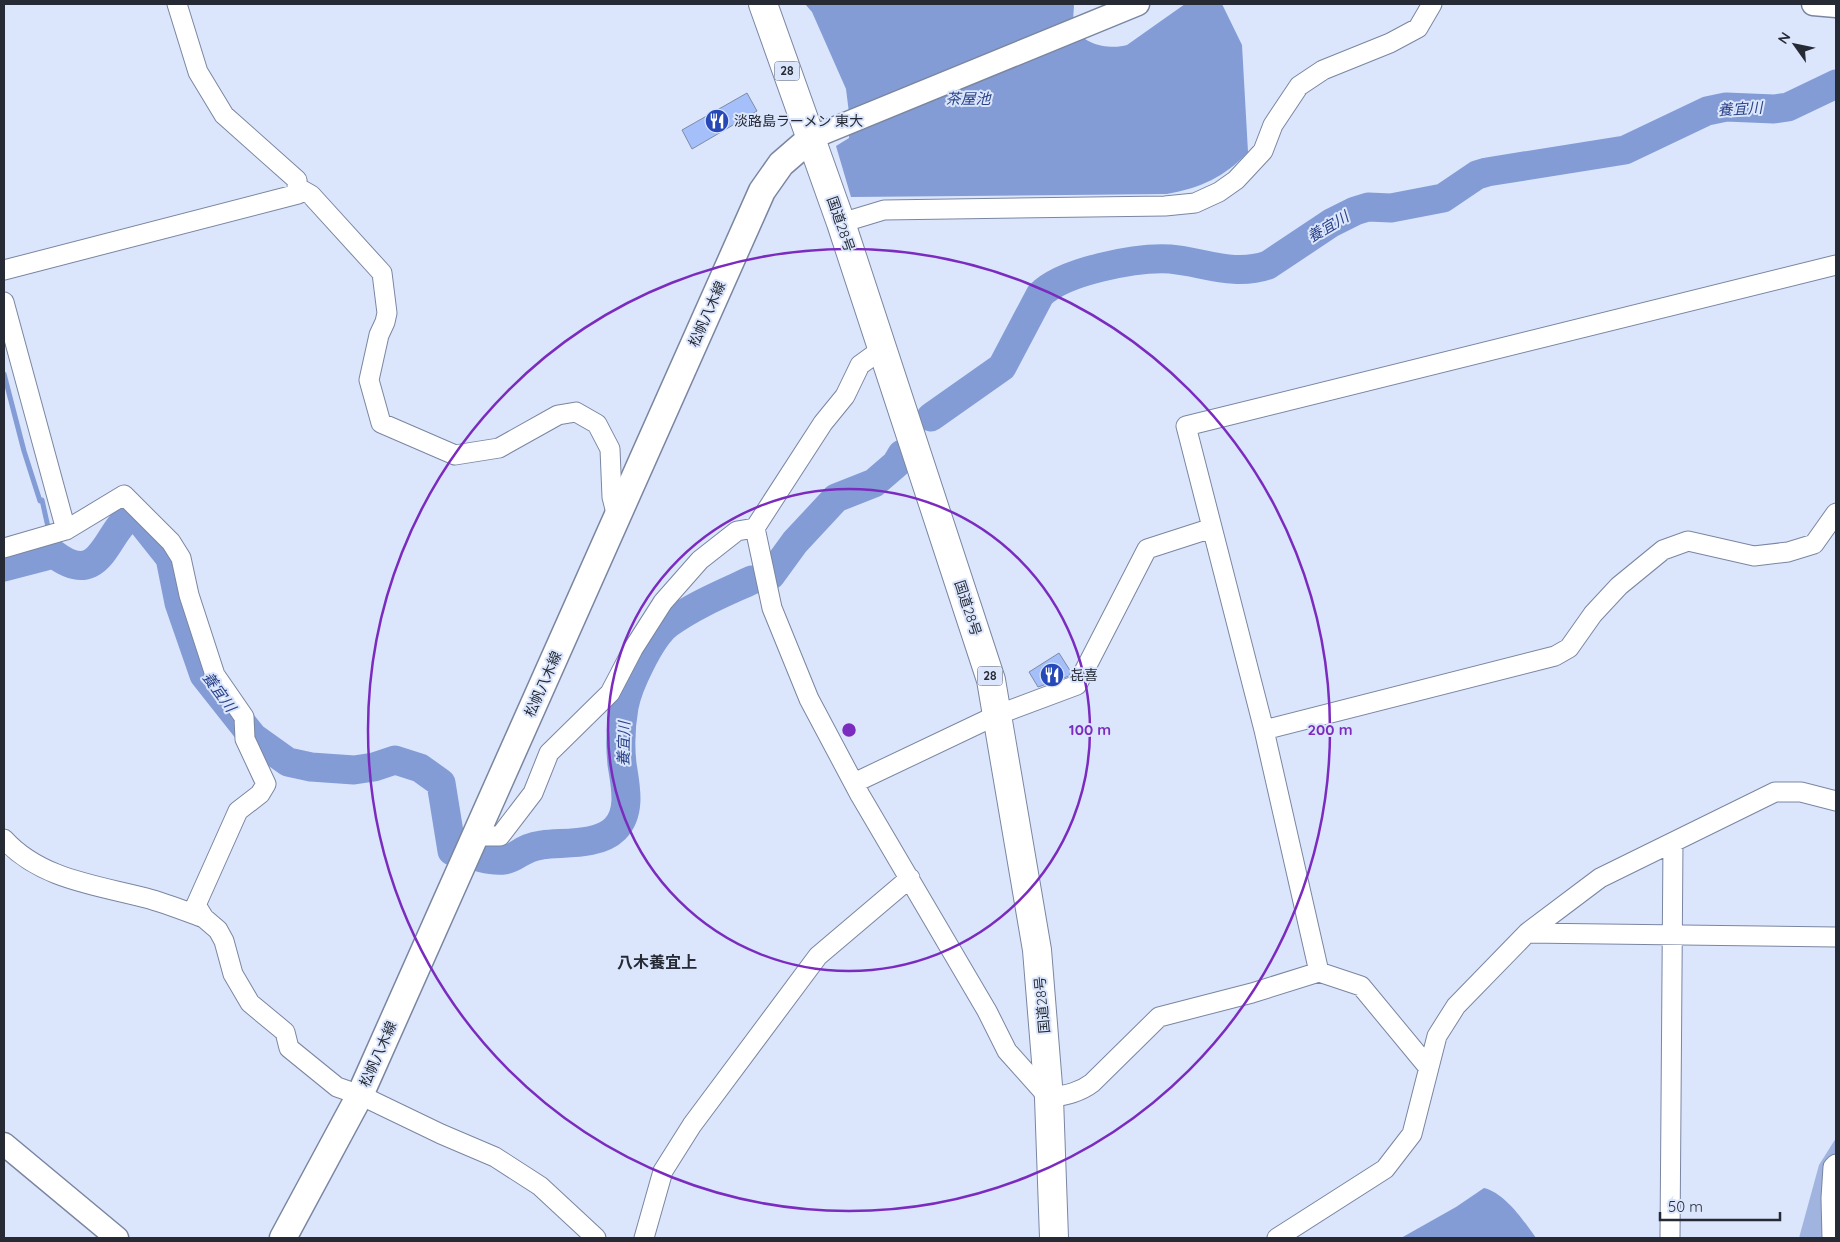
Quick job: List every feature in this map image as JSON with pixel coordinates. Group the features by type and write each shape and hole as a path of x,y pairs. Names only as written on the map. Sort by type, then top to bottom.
{"highway":[{"name":"国道28号","path":"763,4 841,223 991,680 1037,950 1049,1098 1054,1238"}],"main road":[{"name":"松帆八木線","path":"283,1238 360,1094 762,191 781,164 811,138"}],"street":[{"path":"4,270 298,194 297,180 224,115 198,72 177,4"},
{"path":"811,138 1138,4"},
{"path":"841,223 884,210 1165,206 1195,202 1219,192 1236,180 1263,151 1273,125 1299,86 1323,70 1390,43 1418,28 1432,4"},
{"path":"1813,4 1836,6"},
{"path":"297,187 312,195 382,273 387,313 379,335 369,380 381,423 455,455 499,448 558,415 576,412 597,424 610,449 612,497 617,517"},
{"path":"1319,972 1264,730 1186,426 1836,266"},
{"path":"4,302 63,531"},
{"path":"476,836 500,836 511,823 533,793 549,753 610,693 633,649 663,602 700,560 737,532 755,528 823,423 845,396 860,365 882,349"},
{"path":"4,548 63,531 124,495 171,542 181,558 189,595 215,675 244,716 245,739 266,784 260,794 238,811 196,904 204,918 218,930 224,941 233,974 250,1003 285,1032 289,1048 337,1087 360,1094 441,1134 495,1157 540,1186 596,1238"},
{"path":"1264,730 1555,656 1568,648 1593,614 1618,586 1663,550 1688,541 1754,556 1788,552 1814,544 1836,513"},
{"path":"755,528 772,608 809,699 854,783 987,1011 1007,1051 1049,1098 1083,1090 1159,1017 1252,993 1319,972 1361,986 1428,1067"},
{"path":"854,783 997,715 1077,685 1148,549 1212,528"},
{"path":"1277,1238 1385,1169 1412,1134 1437,1036 1456,1006 1527,933 1600,878 1775,792 1800,792 1836,801"},
{"path":"4,839 30,862 64,877 149,898 204,918"},
{"path":"1670,1238 1673,842"},
{"path":"644,1238 663,1170 692,1125 818,956 910,878"},
{"path":"1527,933 1836,937"},
{"path":"4,1144 117,1238"},
{"path":"1832,1238 1831,1198 1833,1168 1836,1164"}],"shaded area":[{"path":"1836,1138 1836,1238 1799,1238 1819,1165"}],"water":[{"name":"茶屋池","path":"805,4 1074,4 1074,22 1079,33 1090,42 1113,47 1127,45 1185,4 1222,4 1242,45 1248,152 1221,175 1201,185 1167,194 851,197 836,146 849,138 849,113 846,89 812,12"},
{"path":"1484,1188 1492,1191 1507,1202 1536,1238 1401,1238 1456,1207"}],"building":[{"path":"747,93 757,111 692,149 682,130"},
{"name":"㐂喜","path":"1059,653 1071,672 1069,676 1038,687 1029,672"}],"waterway":[{"name":"養宜川","path":"931,417 1002,367 1040,295 1051,286 1065,279 1101,267 1139,260 1170,259 1219,268 1243,270 1268,265 1331,223 1355,211 1368,207 1391,208 1443,198 1477,175 1487,172 1625,150 1707,111 1726,107 1774,109 1788,107 1836,84"},
{"path":"4,374 24,451 40,501 42,500 54,554"},
{"name":"養宜川","path":"771,575 795,542 836,498 874,483 896,464 902,454"},
{"name":"養宜川","path":"4,567 54,554 71,564 84,565 94,561 125,520 135,514 170,558 179,603 204,675 253,737 288,762 311,767 354,770 374,767 395,760 420,768 441,783 452,851 454,851"},
{"name":"養宜川","path":"482,858 494,860 509,859 533,847 590,841 615,829 624,814 626,798 621,750 624,707 635,674 648,650 661,630 678,617 752,580"}],"place":[{"name":"淡路島ラーメン 東大","path":"717,121"},
{"name":"㐂喜","path":"1052,675"}],"district":[{"name":"八木養宜上","path":"657,962"}]}
